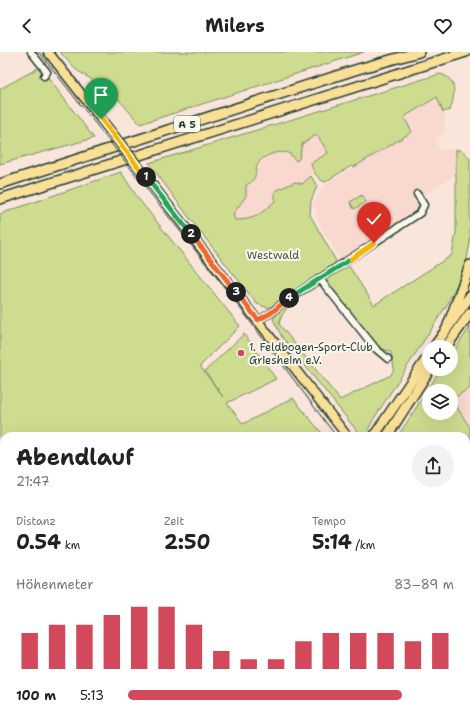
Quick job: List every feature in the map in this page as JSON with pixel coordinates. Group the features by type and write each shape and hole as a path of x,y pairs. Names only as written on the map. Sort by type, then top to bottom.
{"highway":[{"name":"A 5","path":"372,65 401,52"},
{"name":"A 5","path":"1,183 372,65 419,52"},
{"name":"A 5","path":"0,199 466,52"},
{"path":"447,328 470,265"},
{"path":"439,340 470,296"},
{"path":"451,340 470,313"},
{"path":"377,432 422,365"},
{"path":"390,432 426,376"}],"main road":[{"path":"48,52 344,432"}],"street":[{"path":"31,52 47,72 44,76"},
{"path":"258,320 271,313 285,301 319,278 420,213 424,205 417,194"},
{"path":"319,278 371,343 388,359"}],"shaded area":[{"path":"438,97 445,116 444,132 435,141 440,150 456,149 457,174 421,197 419,193 414,197 422,209 342,261 325,234 316,216 314,203 321,191 327,183 412,132 404,117"},
{"path":"314,136 318,136 328,154 311,163 315,171 311,176 302,184 295,182 262,214 251,219 235,221 233,215 246,196 246,185 252,183 257,173 259,164 269,155 278,152 289,154 299,159 299,148 302,144"},
{"path":"470,388 470,428 458,410 458,395"}],"green space":[{"path":"60,52 364,52 140,124 113,93 75,69"},
{"path":"40,67 94,138 0,164 0,89"},
{"name":"Westwald","path":"440,74 450,79 454,88 450,110 443,112 437,97 404,117 412,132 354,167 351,166 325,182 322,181 316,174 311,163 328,153 318,136 314,136 302,144 299,159 296,161 290,154 281,152 272,154 260,161 253,181 246,185 246,196 233,214 235,220 248,219 257,215 275,201 275,191 295,182 302,184 311,176 317,186 311,201 310,215 336,261 334,264 269,308 257,304 188,216 149,163"},
{"name":"Westwald","path":"456,149 464,152 470,159 470,242 467,259 448,303 424,340 422,340 422,344 373,420 367,432 358,432 282,337 273,319 288,303 302,292 315,285 320,285 295,301 285,311 279,324 340,400 391,375 394,369 391,352 376,346 325,281 349,266 374,305 452,255 456,232"},
{"path":"121,172 137,197 240,326 200,366 223,397 205,371 244,334 276,379 227,403 243,424 293,398 321,432 0,432 0,214"},
{"path":"362,195 366,202 354,209 350,202"},
{"path":"470,327 470,388 458,395 458,384 431,384 437,376 458,376 458,345"},
{"path":"422,399 422,420 458,420 458,409 470,428 470,432 401,432"}],"tram line":[{"path":"39,52 228,292 333,432"}],"place":[{"name":"1. Feldbogen-Sport-Club Griesheim e.V.","path":"241,353"}],"route":[{"path":"101,119 258,320 268,315 285,301 374,243"}]}
